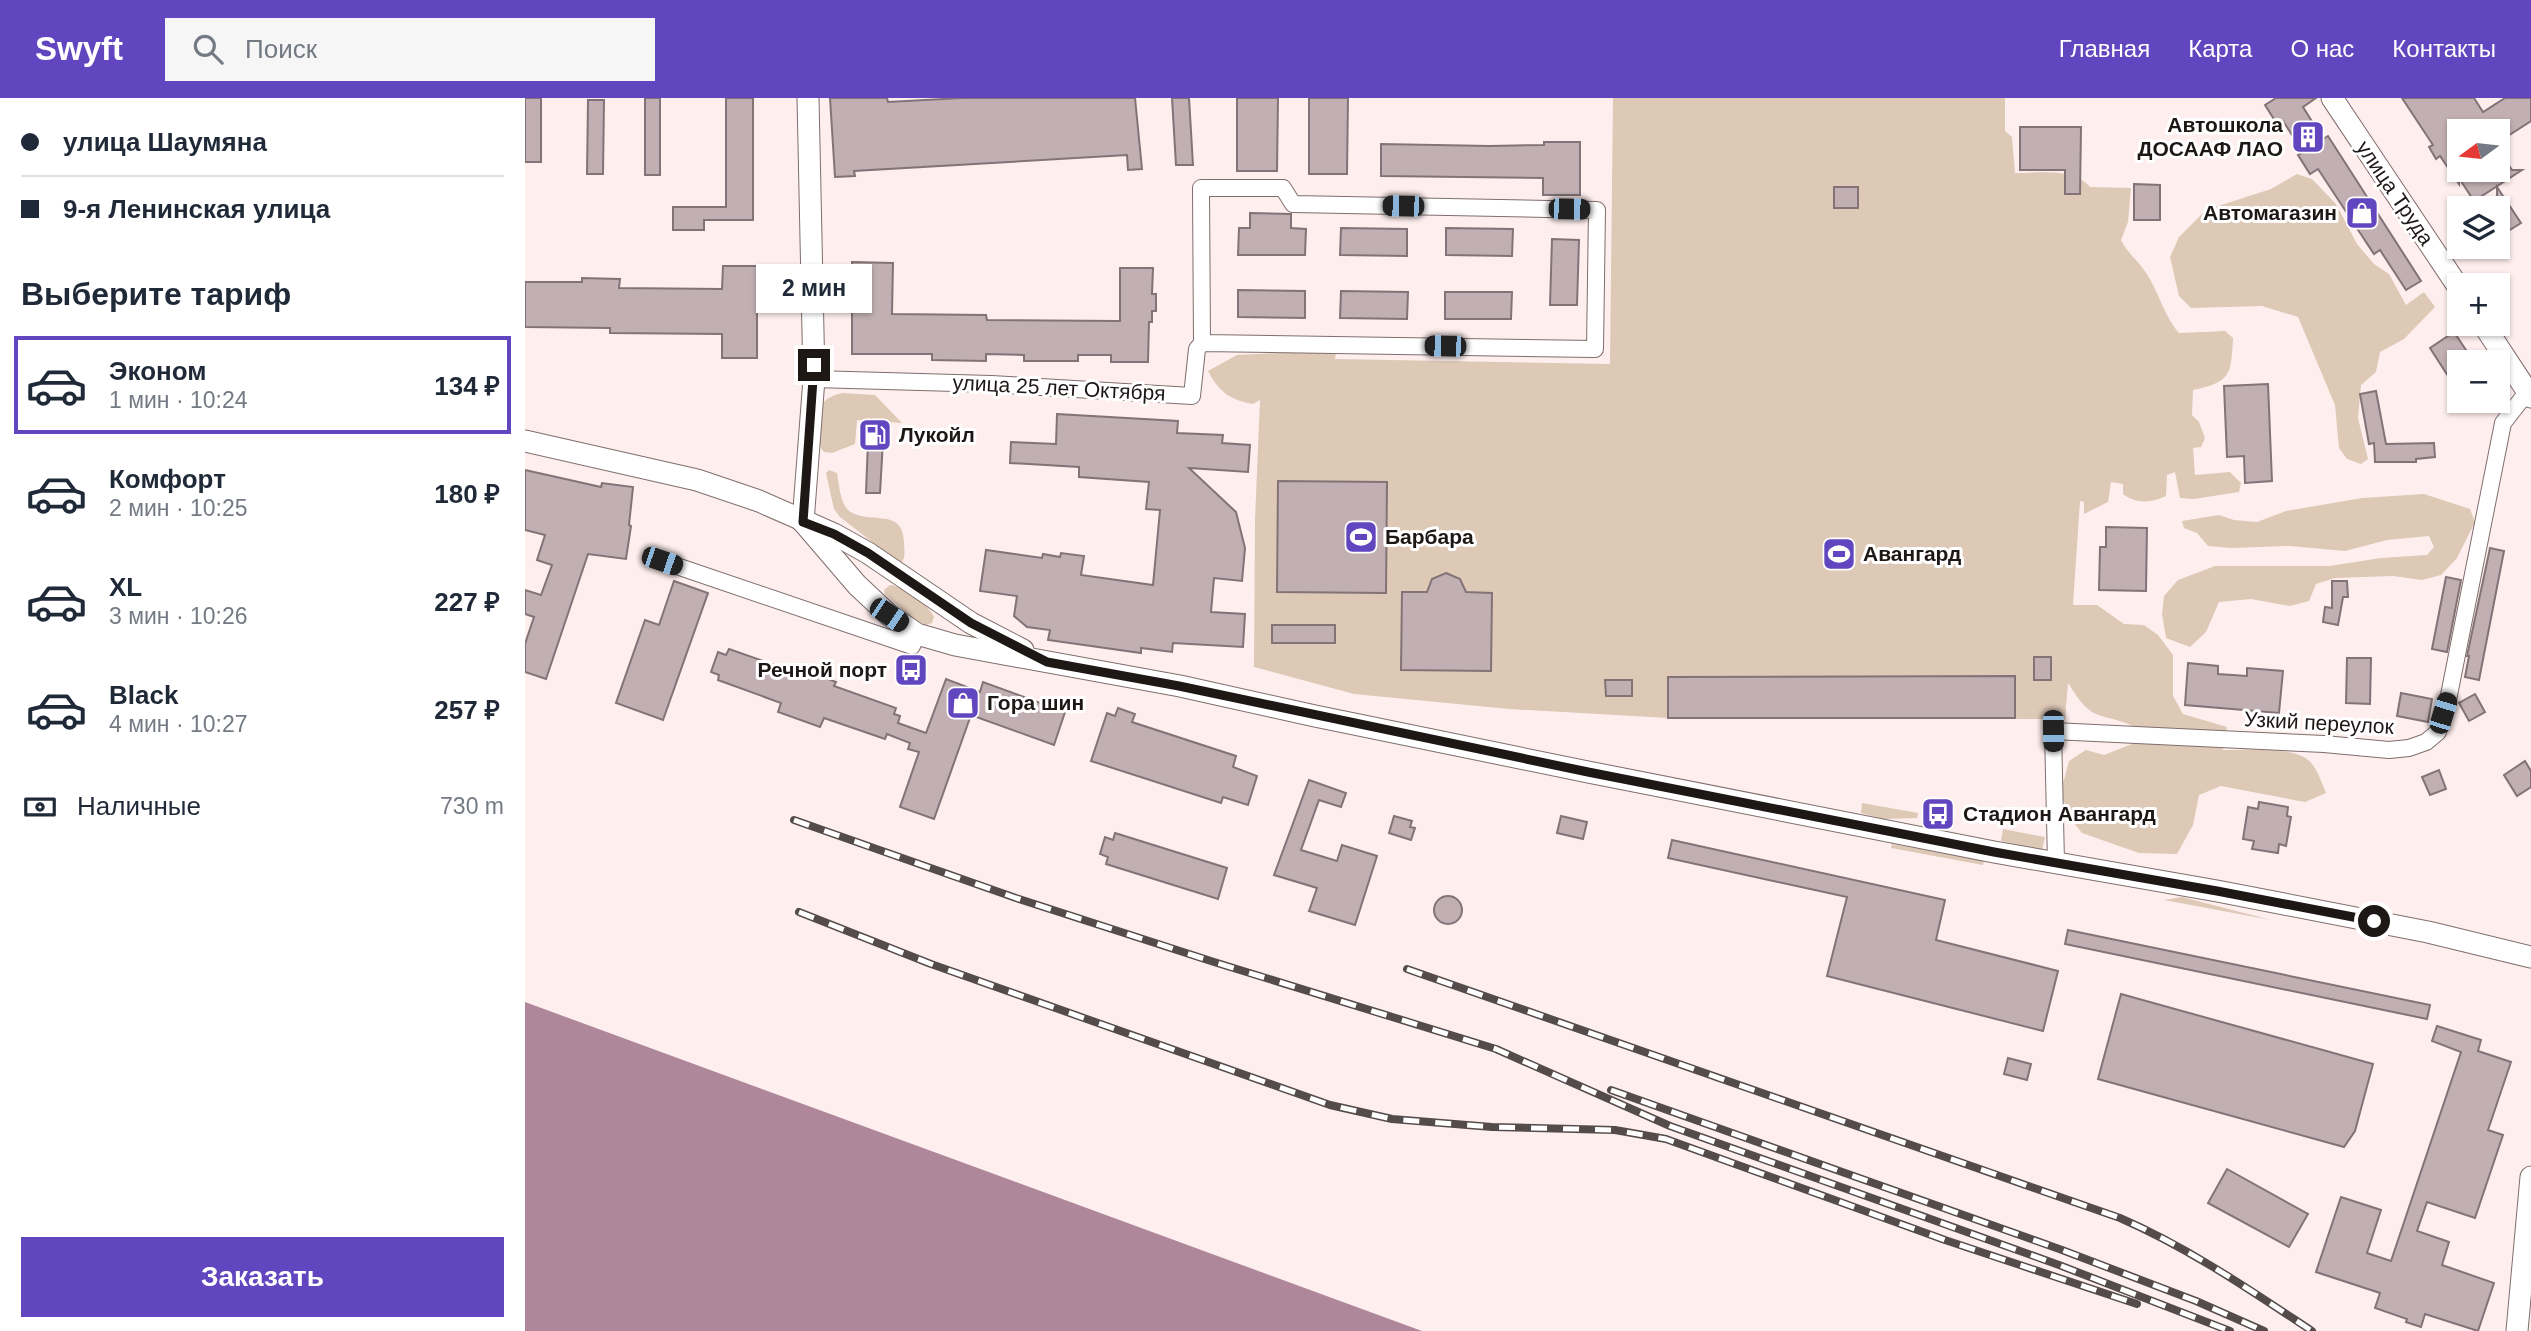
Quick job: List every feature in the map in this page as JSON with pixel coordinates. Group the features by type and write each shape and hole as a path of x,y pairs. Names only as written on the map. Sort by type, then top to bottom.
{"main road":[{"path":"808,98 814,379 803,522 857,585 889,615 917,634 955,645 1179,686 1654,785 1994,852 2428,932 2531,957"},
{"name":"улица Труда","path":"2332,98 2449,273"},
{"path":"2491,336 2529,394"},
{"path":"525,441 697,480 759,501 834,534 868,553 980,628 1047,662"},
{"path":"917,634 933,630 941,619 939,603"},
{"path":"2517,1331 2531,1177"}],"street":[{"path":"1201,188 1283,188 1293,204 1597,210 1595,349 1202,343 1201,188"},
{"name":"улица 25 лет Октября","path":"814,379 991,384 1192,396 1197,349 1202,343"},
{"name":"Узкий переулок","path":"2056,862 2053,731 2324,744 2389,750 2409,748 2426,742 2438,732 2449,695 2504,424 2529,394"},
{"path":"662,561 912,646 917,634"}],"shaded area":[{"path":"1613,98 2005,98 2005,131 2012,137 2015,173 2065,174 2074,176 2090,187 2131,188 2128,222 2121,240 2147,274 2173,325 2179,333 2225,331 2233,338 2227,375 2215,384 2193,390 2192,415 2199,422 2205,438 2201,447 2193,448 2195,475 2230,472 2241,483 2239,492 2194,499 2180,498 2175,472 2167,475 2166,496 2155,500 2133,500 2123,494 2123,484 2111,482 2108,502 2084,514 2084,502 2080,501 2073,605 2097,605 2124,624 2144,625 2158,635 2173,655 2173,696 2183,714 2227,727 2223,750 2266,750 2299,755 2313,765 2326,793 2305,802 2221,786 2199,795 2193,825 2177,854 2139,853 2082,833 2068,816 2061,791 2069,761 2086,750 2104,755 2132,744 2135,727 2092,712 2080,701 2068,683 2065,719 1668,718 1509,709 1354,694 1254,667 1255,520 1260,400 1253,404 1232,397 1221,390 1208,371 1237,355 1301,352 1336,353 1335,359 1610,364"},
{"path":"2297,174 2312,179 2336,204 2357,244 2374,264 2389,274 2406,305 2424,292 2435,307 2404,339 2380,352 2376,372 2361,385 2358,418 2368,459 2361,464 2347,459 2339,448 2335,405 2298,317 2262,306 2191,308 2179,296 2170,257 2179,237 2206,210 2271,189"},
{"path":"843,393 875,395 902,423 857,420 855,444 832,453 824,452 818,435 820,408 830,397"},
{"path":"829,470 837,473 842,498 848,510 865,517 891,520 902,530 902,562 899,563 840,517 834,509 826,473"},
{"path":"2424,494 2470,509 2475,522 2457,558 2441,575 2422,580 2393,576 2335,578 2316,584 2309,601 2290,606 2251,599 2219,602 2206,632 2190,647 2166,638 2162,614 2164,596 2178,580 2215,566 2329,566 2381,558 2427,555 2434,547 2429,536 2387,540 2345,551 2290,546 2208,546 2197,533 2184,528 2182,521 2219,515 2234,520 2257,522 2286,511 2362,498"},
{"path":"890,585 902,589 921,602 934,617 932,623 926,625 910,617 885,594 884,590"},
{"path":"1862,803 1918,813 1917,818 1883,819 1861,813"},
{"path":"2003,829 2045,837 2042,850 2001,841"},
{"path":"1892,844 1984,860 1983,865 1891,848"},
{"path":"2182,897 2271,920 2164,900"},
{"path":"525,1002 1422,1331 525,1331"}],"building":[{"path":"525,98 541,98 541,162 525,162"},
{"path":"645,98 660,98 660,175 645,175"},
{"path":"726,98 753,98 753,220 704,220 704,230 673,230 673,207 726,207"},
{"path":"830,98 887,98 888,102 962,98 1135,98 1142,169 1128,170 1127,155 854,171 855,176 835,177"},
{"path":"1172,98 1189,98 1193,165 1176,165"},
{"path":"1237,98 1278,98 1277,171 1237,171"},
{"path":"1309,98 1348,98 1347,174 1309,174"},
{"path":"2276,98 2316,98 2303,107 2323,139 2328,136 2421,281 2406,290 2380,250 2374,254 2318,169 2310,174 2298,155 2303,152 2283,121 2277,124 2265,105"},
{"path":"2402,98 2474,98 2483,112 2505,98 2531,98 2531,121 2510,135 2510,119 2447,119 2447,166 2440,156 2436,159 2429,147 2433,145"},
{"path":"588,100 604,100 603,174 587,174"},
{"path":"2020,127 2081,127 2080,194 2065,194 2065,170 2020,170"},
{"path":"1544,142 1580,142 1580,195 1543,195 1543,178 1381,176 1381,144 1490,146 1544,145"},
{"path":"2510,167 2512,170 2522,170 2510,178"},
{"path":"2462,182 2503,182 2482,196 2471,196"},
{"path":"2134,184 2160,185 2160,220 2134,220"},
{"path":"1834,187 1858,187 1858,208 1834,208"},
{"path":"2510,206 2521,223 2510,230"},
{"path":"1250,213 1291,214 1291,228 1306,229 1305,255 1238,255 1239,228 1250,228"},
{"path":"1341,228 1407,229 1407,256 1340,255"},
{"path":"1446,228 1513,229 1512,256 1446,255"},
{"path":"1552,239 1579,240 1577,305 1550,305"},
{"path":"852,262 893,263 892,314 986,315 987,320 1120,321 1120,268 1153,268 1152,294 1156,294 1156,311 1152,311 1152,322 1149,322 1148,362 1111,362 1111,355 1078,355 1078,361 1024,361 1024,355 986,354 986,361 932,360 932,354 852,354"},
{"path":"723,266 757,266 757,358 722,358 722,334 610,333 610,328 525,327 525,282 582,282 582,278 620,279 619,288 722,289"},
{"path":"1238,290 1305,291 1305,318 1238,317"},
{"path":"1341,291 1408,292 1407,319 1340,318"},
{"path":"1445,292 1512,292 1511,319 1445,319"},
{"path":"2448,336 2457,336 2466,350 2447,350 2447,374 2430,348"},
{"path":"2268,384 2272,481 2245,483 2244,456 2227,457 2224,386"},
{"path":"2376,391 2386,444 2434,443 2435,457 2416,459 2416,462 2375,462 2374,443 2369,444 2360,394"},
{"path":"1057,414 1178,421 1177,433 1223,435 1222,443 1250,445 1248,472 1189,468 1236,512 1245,548 1242,581 1214,578 1211,612 1245,614 1243,647 1173,643 1172,652 1141,648 1141,653 1048,640 1050,630 1027,627 1014,616 1017,596 980,591 986,550 1042,558 1043,554 1060,557 1061,553 1084,556 1081,575 1153,585 1160,510 1146,509 1149,482 1079,477 1079,467 1010,463 1011,442 1056,444"},
{"path":"862,423 890,425 889,442 883,441 880,493 866,493 868,441 861,440"},
{"path":"525,470 601,487 602,483 633,487 626,559 588,554 546,679 525,672 525,644 534,617 525,614 525,590 541,595 552,565 537,560 545,535 525,530"},
{"path":"1278,481 1387,482 1386,593 1277,592"},
{"path":"2106,527 2147,528 2146,591 2099,590 2100,547 2106,547"},
{"path":"2490,548 2504,551 2479,680 2465,677"},
{"path":"1446,573 1460,579 1466,592 1492,593 1491,671 1401,670 1402,592 1427,592 1432,579"},
{"path":"2446,577 2461,580 2447,652 2432,649"},
{"path":"674,581 708,593 663,720 616,703 645,620 659,625"},
{"path":"2332,581 2347,581 2348,597 2343,597 2338,625 2323,622 2325,607 2332,608"},
{"path":"1272,625 1335,625 1335,643 1272,643"},
{"path":"729,649 792,671 794,667 803,670 805,664 828,673 826,678 836,682 834,686 896,708 894,714 900,716 898,723 926,733 946,679 980,692 983,682 1065,712 1054,745 971,715 934,819 900,807 919,752 908,749 910,743 887,734 885,739 824,718 820,727 778,712 781,703 718,680 719,675 711,672 718,652 726,655"},
{"path":"2034,657 2051,657 2051,680 2034,680"},
{"path":"2347,658 2371,658 2370,704 2346,703"},
{"path":"2188,663 2218,666 2218,674 2247,676 2247,668 2283,671 2279,713 2185,705"},
{"path":"2015,676 2015,718 1668,718 1668,677"},
{"path":"1605,680 1632,680 1632,696 1606,696"},
{"path":"2401,693 2432,699 2428,722 2397,716"},
{"path":"2475,694 2485,712 2469,721 2459,703"},
{"path":"1118,708 1135,714 1132,722 1236,756 1233,767 1257,776 1248,805 1223,797 1221,803 1091,761 1107,713 1115,716"},
{"path":"2525,761 2531,771 2531,787 2517,796 2504,775"},
{"path":"2439,770 2446,789 2430,795 2422,777"},
{"path":"1309,780 1346,793 1341,807 1319,800 1301,850 1337,861 1342,845 1377,856 1355,925 1309,911 1317,888 1274,875"},
{"path":"2259,802 2288,807 2287,816 2291,817 2286,846 2279,844 2278,853 2252,849 2254,841 2243,839 2248,807 2258,809"},
{"path":"1394,816 1412,821 1410,827 1415,828 1411,840 1389,833"},
{"path":"1561,816 1587,822 1583,839 1557,833"},
{"path":"1115,833 1227,868 1218,899 1106,864 1108,857 1100,854 1105,837 1113,840"},
{"path":"1672,840 1945,900 1936,940 2058,971 2043,1031 1827,976 1847,897 1668,858"},
{"path":"1448,896 1458,900 1462,910 1458,920 1448,924 1438,920 1434,910 1438,900"},
{"path":"2068,930 2430,1005 2427,1019 2065,944"},
{"path":"2121,994 2373,1064 2355,1131 2344,1147 2098,1079"},
{"path":"2437,1026 2481,1040 2478,1051 2511,1062 2488,1130 2503,1135 2475,1218 2427,1202 2417,1231 2449,1242 2442,1265 2494,1283 2478,1331 2425,1314 2421,1327 2406,1322 2407,1319 2375,1308 2380,1293 2316,1272 2341,1197 2381,1210 2367,1253 2391,1261 2461,1052 2432,1041"},
{"path":"2008,1058 2031,1064 2027,1080 2004,1074"},
{"path":"2227,1169 2308,1214 2289,1247 2208,1203"}],"railway":[{"path":"794,820 1016,898 1496,1049 1670,1126 2059,1265 2230,1331"},
{"path":"799,912 931,964 1330,1105 1392,1119 1492,1127 1615,1130 1666,1139 1945,1240 2137,1304"},
{"path":"1407,969 2120,1218 2195,1256 2312,1331"},
{"path":"1611,1090 2062,1250 2196,1301 2264,1331"}],"place":[{"name":"Автошкола ДОСААФ ЛАО","path":"2308,137"},
{"name":"Автомагазин","path":"2362,213"},
{"name":"Лукойл","path":"875,435"},
{"name":"Барбара","path":"1361,537"},
{"name":"Авангард","path":"1839,554"},
{"name":"Речной порт","path":"911,670"},
{"name":"Гора шин","path":"963,703"},
{"name":"Стадион Авангард","path":"1938,814"}],"route":[{"path":"814,365 803,522 834,534 868,553 971,623 1047,662 1179,686 1588,772 1994,852 2374,921"}]}
